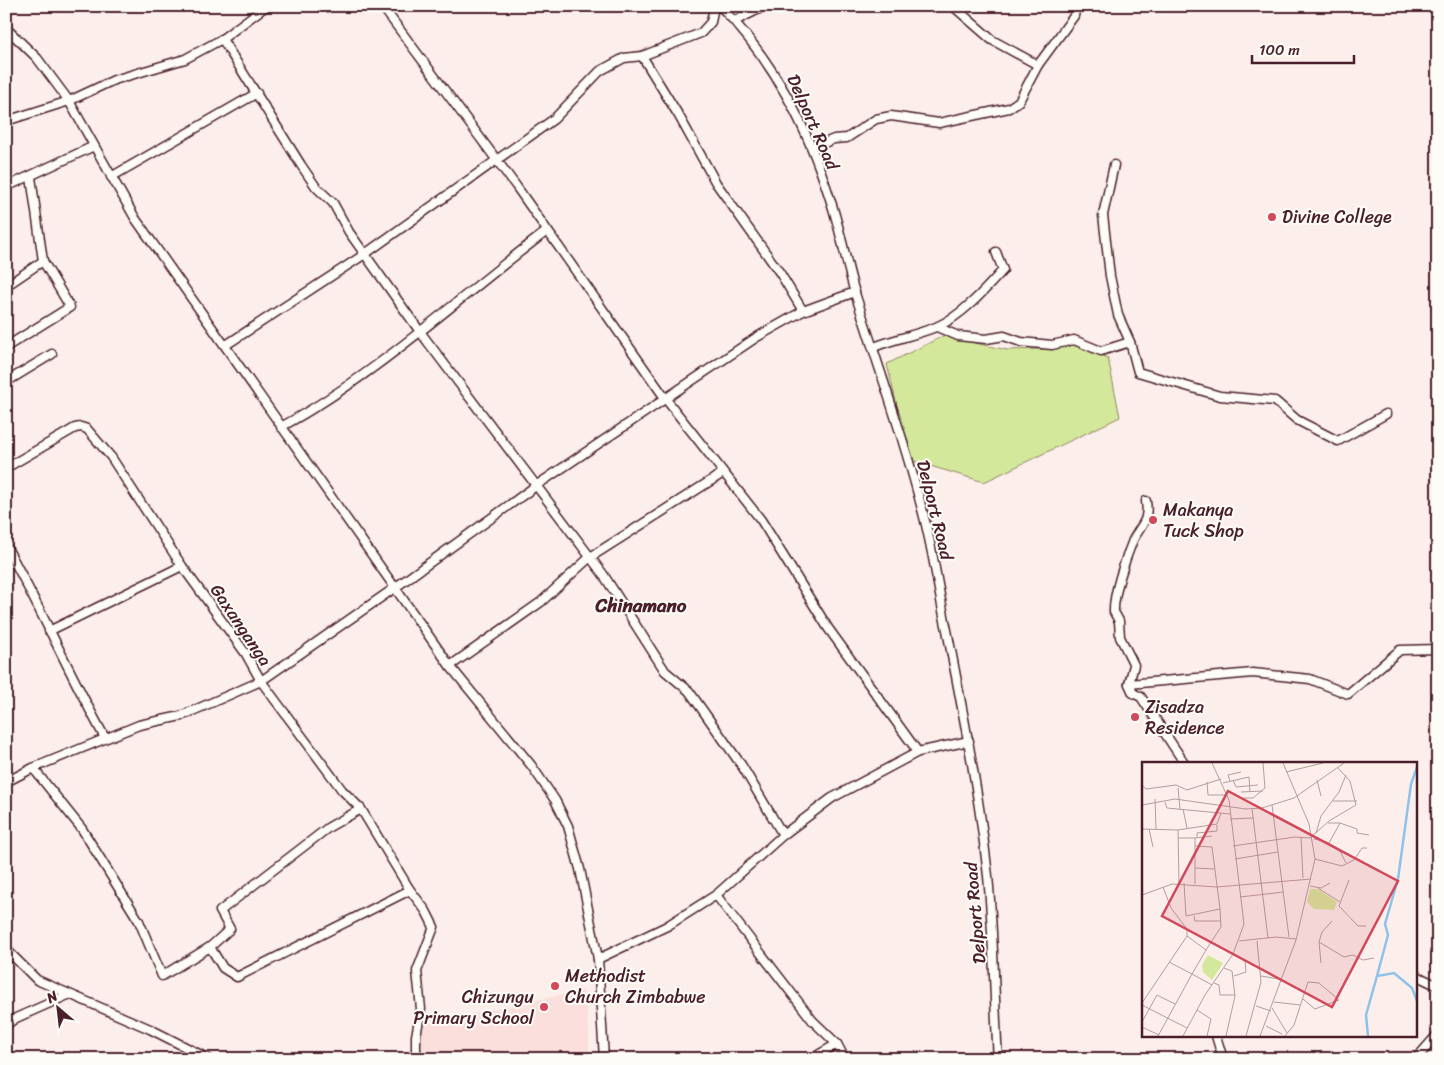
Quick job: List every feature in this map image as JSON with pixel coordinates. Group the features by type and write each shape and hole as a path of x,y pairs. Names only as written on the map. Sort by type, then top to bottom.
{"street":[{"path":"6,121 69,100 114,80 185,59 222,39 266,6"},
{"path":"382,6 496,160 665,398 761,520 828,628 918,752"},
{"path":"226,345 365,254 554,119 600,71 624,58 642,56 701,33 712,22 714,6"},
{"name":"Delport Road","path":"720,6 735,21 779,79 812,148 832,203 855,292 890,398 926,523 968,741 988,876 995,962 998,1059"},
{"path":"735,21 765,6"},
{"path":"954,6 992,40 1038,66"},
{"path":"812,148 834,139 847,138 876,120 891,116 938,123 1009,108 1019,101 1038,66 1074,16 1076,6"},
{"path":"7,29 37,58 69,100 135,218 450,666 531,765 555,800 568,826 580,869 598,960 604,1059"},
{"path":"222,39 316,187 333,203 349,232 421,333 602,574 665,670 689,691 742,766 783,835"},
{"path":"642,56 679,116 716,184 780,273 802,311"},
{"path":"111,178 258,93"},
{"path":"6,187 94,146"},
{"path":"1114,165 1103,215 1110,276 1118,315 1130,342 1138,372 1220,396 1275,401 1297,420 1338,440 1386,414"},
{"path":"6,347 70,307 42,261 30,177"},
{"path":"281,427 310,411 421,333 547,231"},
{"path":"874,347 937,326 960,311 989,286 1003,270 996,252"},
{"path":"6,286 42,261"},
{"path":"6,782 33,768 105,738 139,725 181,716 261,681 396,587 537,485 757,337 802,311 855,292"},
{"path":"937,326 958,336 986,339 1004,336 1021,342 1052,345 1074,340 1101,351 1130,342"},
{"path":"6,382 52,354"},
{"name":"Gaxanganga","path":"6,468 75,428 87,429 111,457 182,566 246,654 261,681 342,790 361,808 410,890 426,911 434,927 418,971 421,1009 416,1036 416,1059"},
{"path":"450,666 541,602 589,558 724,473"},
{"path":"1146,501 1147,512 1143,527 1134,539 1114,606 1114,612 1119,621 1120,636 1134,665 1129,684 1133,693 1141,697 1184,762"},
{"path":"6,546 50,631 69,673 105,738"},
{"path":"50,631 182,566"},
{"path":"1129,684 1253,673 1310,679 1348,694 1400,650 1438,649"},
{"path":"598,960 667,926 716,895 783,835 832,798 918,752 968,741"},
{"path":"33,768 82,829 139,921 162,976 210,948 230,930 220,911 329,827 361,808"},
{"path":"210,948 223,968 237,977 410,890"},
{"path":"716,895 813,1021 836,1044 845,1059"},
{"path":"6,949 37,980 150,1029 209,1059"},
{"path":"1416,975 1438,986"},
{"path":"6,1025 16,1018 68,995"},
{"path":"1416,1059 1438,1034"},
{"path":"1217,1038 1223,1059"},
{"path":"811,1059 836,1044"}],"shaded area":[{"name":"Chizungu Primary School","path":"584,990 589,1032 589,1059 420,1059 421,1025"}],"green space":[{"path":"943,336 1007,350 1042,349 1074,344 1108,358 1120,417 984,482 910,460 887,364"}],"place":[{"name":"Divine College","path":"1272,217"},
{"name":"Makanya Tuck Shop","path":"1153,520"},
{"name":"Zisadza Residence","path":"1135,717"},
{"name":"Methodist Church Zimbabwe","path":"555,986"},
{"name":"Chizungu Primary School","path":"544,1007"}],"district":[{"name":"Chinamano","path":"641,605"}]}
